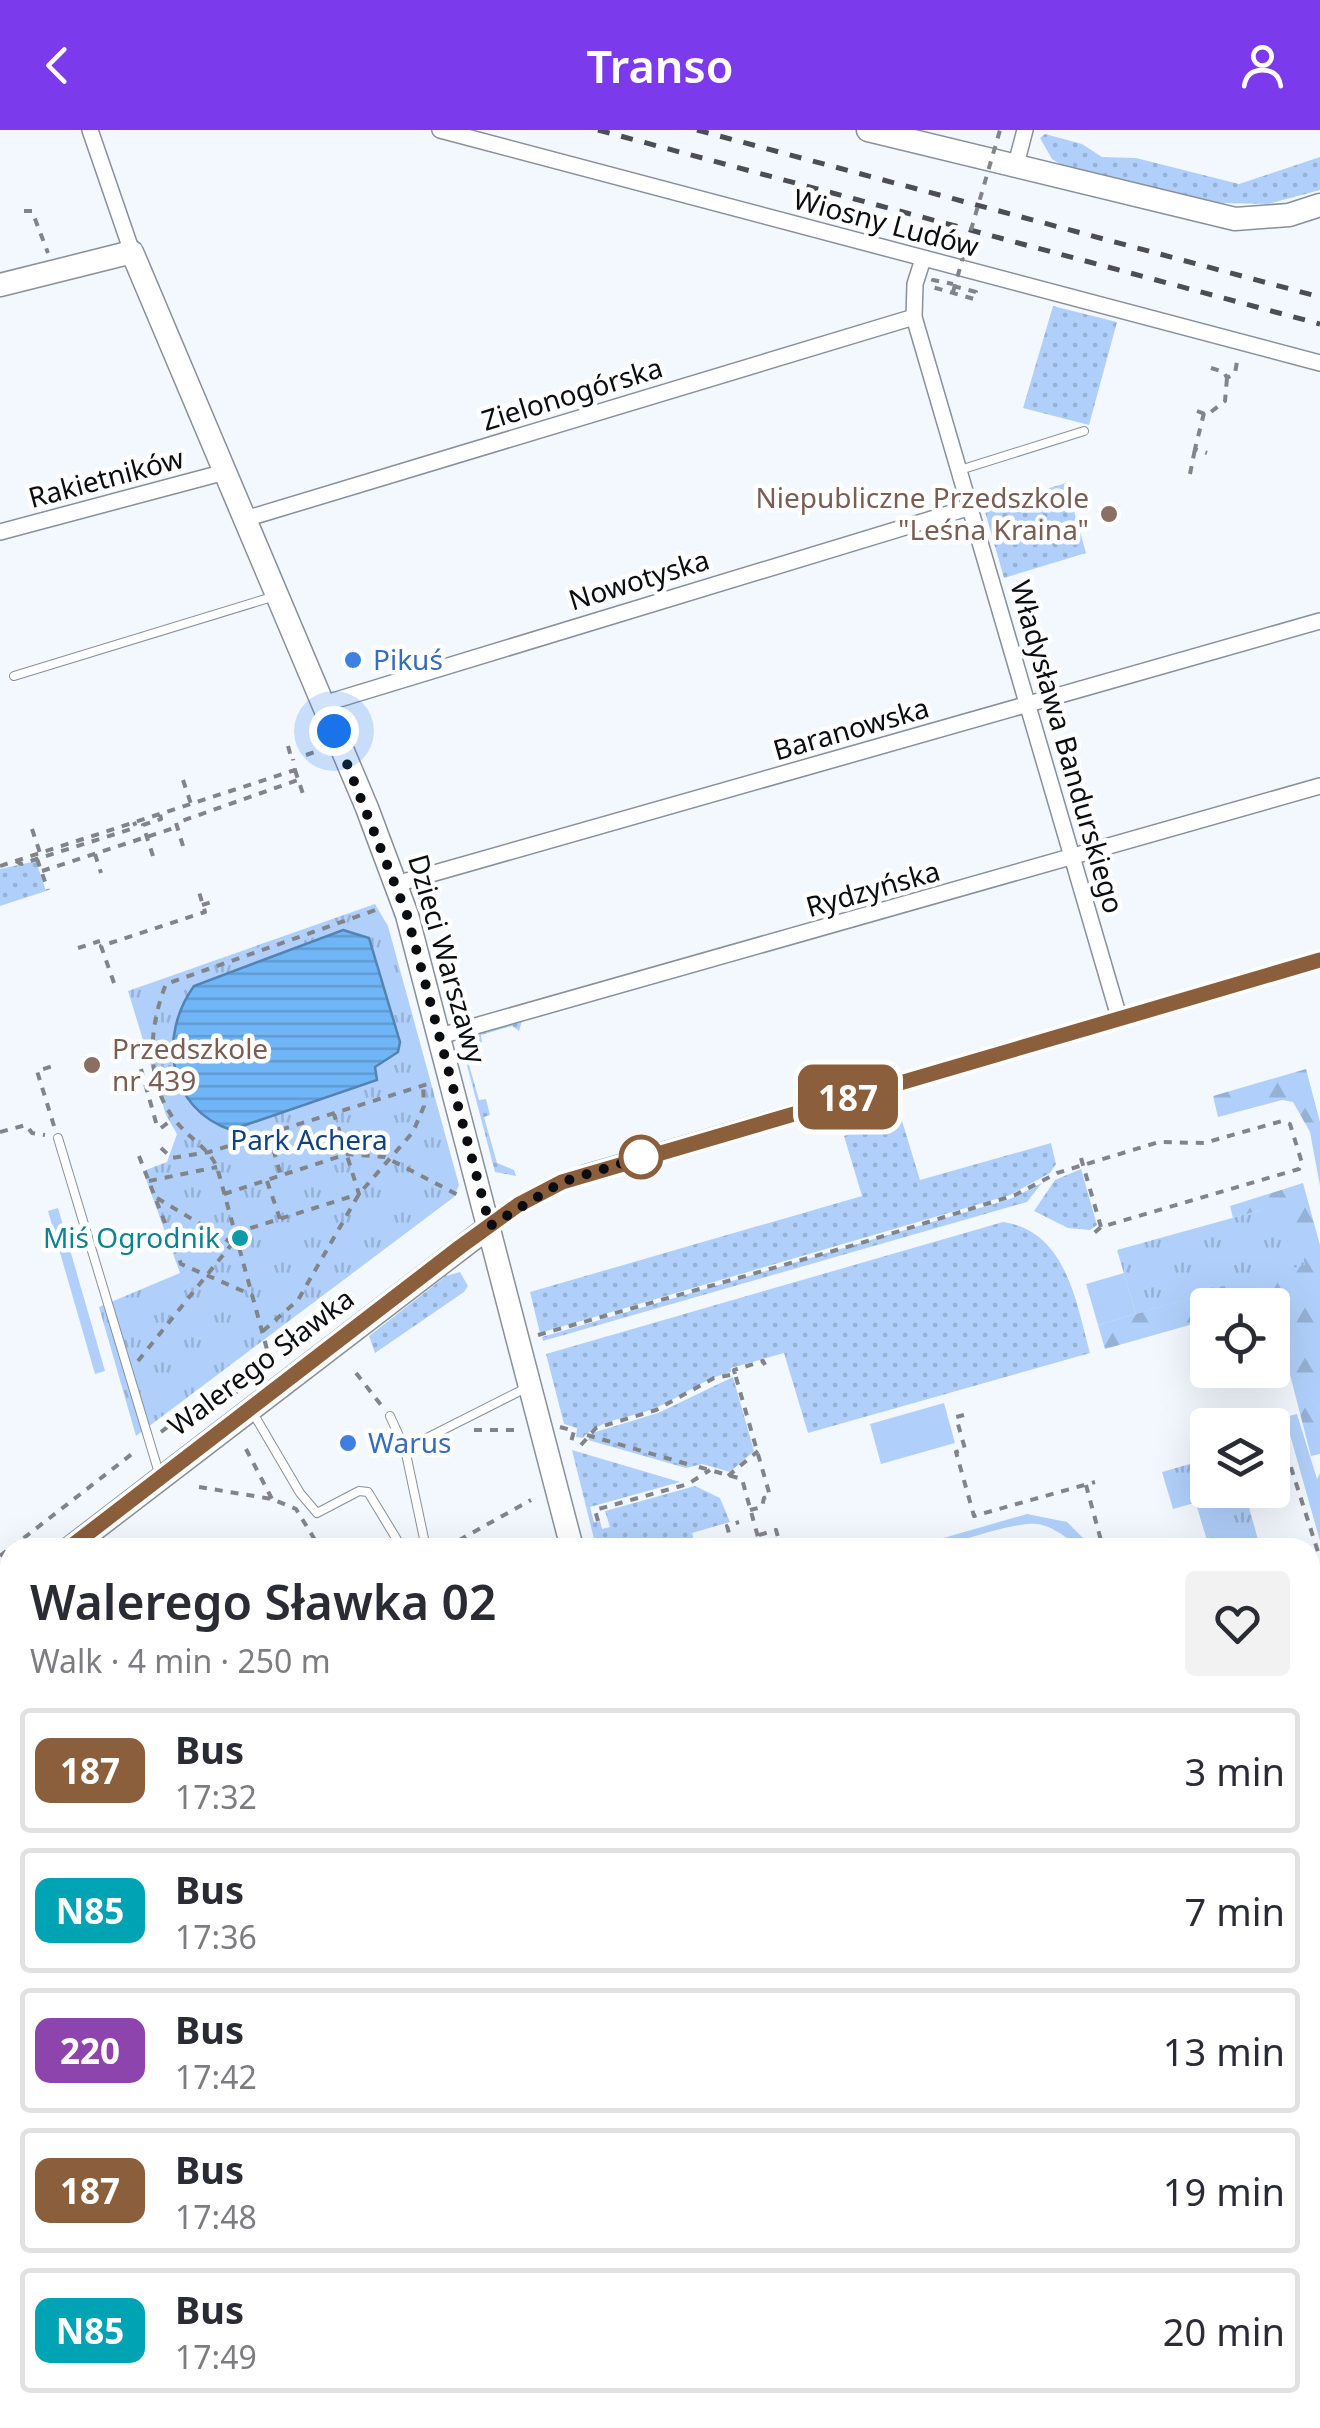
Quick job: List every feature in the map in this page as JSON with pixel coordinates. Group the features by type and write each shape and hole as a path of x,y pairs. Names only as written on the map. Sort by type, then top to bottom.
{"street":[{"name":"Dzieci Warszawy","path":"90,130 132,252 396,884 440,1036 569,1538"},
{"name":"Wiosny Ludów","path":"440,130 1320,363"},
{"path":"868,130 1235,219 1289,215 1320,205"},
{"path":"1015,168 1025,130"},
{"path":"0,285 132,252"},
{"name":"Władysława Bandurskiego","path":"922,259 915,284 914,317 1119,1018"},
{"name":"Zielonogórska","path":"244,520 914,317"},
{"name":"Rakietników","path":"0,532 224,472"},
{"name":"Nowotyska","path":"323,704 971,507"},
{"name":"Baranowska","path":"396,884 1320,621"},
{"name":"Rydzyńska","path":"440,1036 1320,786"},
{"path":"490,1226 538,1194 585,1173 1320,960"},
{"name":"Walerego Sławka","path":"83,1538 490,1226"}],"lane":[{"path":"960,470 1084,431"},
{"path":"14,676 276,596"},
{"path":"58,1138 160,1477"},
{"path":"406,1449 530,1386"},
{"path":"251,1408 300,1493 317,1513 359,1491 368,1492 396,1538"},
{"path":"390,1416 406,1449 424,1538"}],"path":[{"path":"956,275 953,289 1000,130"},
{"path":"24,211 32,210 48,253"},
{"path":"1227,378 1235,373 1238,356"},
{"path":"1197,411 1204,413 1225,401 1227,378 1224,372 1211,368"},
{"path":"1190,474 1204,413"},
{"path":"1195,449 1206,453"},
{"path":"288,746 303,794"},
{"path":"306,755 315,752"},
{"path":"0,866 295,770"},
{"path":"267,779 270,789"},
{"path":"183,780 191,804"},
{"path":"183,846 176,822 298,780"},
{"path":"153,856 143,825 161,818 160,814"},
{"path":"42,872 177,828"},
{"path":"32,829 48,890"},
{"path":"95,854 101,873"},
{"path":"78,948 205,912 198,892"},
{"path":"202,905 212,902"},
{"path":"271,1364 234,1241 217,1167 209,1152 174,1118 149,1048 154,1016 166,984 386,907"},
{"path":"98,934 114,983"},
{"path":"0,1132 26,1125 32,1133 58,1138 38,1071 56,1066"},
{"path":"141,1069 159,1127 174,1118"},
{"path":"160,1148 172,1158 209,1152 435,1082"},
{"path":"262,1332 298,1300 359,1194 413,1132 424,1106 423,1086"},
{"path":"842,1112 849,1134"},
{"path":"334,1114 359,1194"},
{"path":"541,1334 1015,1195 1083,1165 1159,1142 1204,1143 1282,1120 1290,1124 1302,1164 1296,1171 1101,1227 1092,1236"},
{"path":"269,1134 281,1176"},
{"path":"224,1194 347,1154 391,1159 462,1197"},
{"path":"139,1156 181,1264 252,1295"},
{"path":"1081,1158 1101,1227"},
{"path":"149,1181 217,1167"},
{"path":"267,1181 280,1218"},
{"path":"235,1233 359,1194"},
{"path":"154,1196 234,1241"},
{"path":"128,1372 234,1241"},
{"path":"750,1510 762,1507 764,1498 770,1496 734,1370 764,1361 765,1366"},
{"path":"356,1374 390,1416"},
{"path":"582,1445 596,1428 656,1410 714,1378 735,1374"},
{"path":"964,1415 956,1417 965,1450 956,1452 974,1516 1095,1482"},
{"path":"453,1423 458,1430 514,1430"},
{"path":"558,1427 574,1431 571,1442"},
{"path":"587,1435 687,1464"},
{"path":"246,1449 272,1499"},
{"path":"728,1476 758,1450"},
{"path":"1290,1464 1314,1538"},
{"path":"699,1467 742,1480 758,1538"},
{"path":"598,1520 594,1510 688,1484 710,1470"},
{"path":"1086,1485 1101,1538"},
{"path":"200,1487 272,1499 296,1510 314,1538"},
{"path":"464,1538 531,1500"},
{"path":"731,1538 727,1526 739,1522"},
{"path":"757,1535 776,1530 778,1538"}],"green space":[{"path":"1045,134 1082,144 1102,157 1136,158 1239,184 1320,157 1320,190 1268,204 1222,203 1066,168 1052,159 1040,138"},
{"path":"1053,306 1117,322 1089,425 1023,408"},
{"path":"1066,483 1086,553 1004,578 984,508"},
{"path":"36,861 46,891 0,906 0,869"},
{"name":"Park Achera","path":"375,904 388,926 459,1185 454,1197 136,1436 99,1307 180,1273 143,1171 167,1162 177,1134 166,1115 128,991"},
{"path":"522,1021 519,1031 512,1026 481,1035 482,1042 466,1054 479,1100 486,1099 490,1115 484,1117 497,1163 514,1170 516,1176 495,1172 463,1050 471,1036"},
{"path":"1306,1069 1320,1122 1320,1186 1310,1132 1293,1102 1282,1100 1218,1117 1213,1096"},
{"path":"896,1101 920,1180 1051,1143 1056,1164 1050,1173 1010,1195 540,1333 530,1292 862,1196 844,1136 855,1132 849,1113"},
{"path":"1081,1169 1097,1225 1090,1230 1068,1228 1034,1211 1055,1180"},
{"path":"1042,1183 1027,1202 543,1341 542,1337 1010,1199"},
{"path":"1303,1183 1320,1245 1320,1454 1311,1456 1290,1375 1290,1288 1193,1288 1261,1210 1233,1218 1230,1206"},
{"path":"58,1208 105,1371 95,1374 48,1211"},
{"path":"1261,1210 1274,1210 1295,1223 1305,1265 1215,1288 1190,1288 1184,1300 1136,1314 1117,1250"},
{"path":"1003,1222 1025,1228 1055,1254 1073,1292 1090,1353 808,1433 784,1353 731,1368 731,1372 660,1406 597,1427 583,1438 576,1437 577,1428 564,1424 546,1354"},
{"path":"460,1272 468,1286 464,1292 375,1353 369,1336 446,1276"},
{"path":"1124,1273 1136,1314 1098,1325 1086,1284"},
{"path":"1190,1292 1190,1325 1105,1349 1098,1325 1183,1300"},
{"path":"733,1377 754,1451 730,1472 702,1464 686,1468 588,1440 592,1433 658,1413"},
{"path":"944,1403 955,1443 881,1464 870,1424"},
{"path":"1297,1414 1317,1479 1320,1473 1319,1538 1290,1435 1290,1416"},
{"path":"572,1450 680,1482 590,1507 594,1522 600,1521 602,1529 610,1527 605,1511 695,1486 720,1498 730,1522 692,1533 693,1538 594,1538"},
{"path":"1190,1464 1190,1504 1173,1509 1162,1472"},
{"path":"1197,1508 1249,1508 1258,1538 1206,1538"},
{"path":"1027,1514 1067,1522 1083,1538 1068,1538 1047,1526 1028,1524 965,1538 943,1538"}],"shaded area":[{"path":"343,930 369,938 400,1042 398,1052 375,1067 377,1080 231,1130 210,1120 193,1105 175,1068 176,1026 194,986"}],"railway":[{"path":"598,130 1320,324"},
{"path":"697,130 1320,297"}],"bus line":[{"name":"187","path":"82,1538 460,1247 518,1205 562,1182 1320,960"}],"place":[{"name":"Niepubliczne Przedszkole \"Leśna Kraina\"","path":"1109,514"},
{"name":"Pikuś","path":"353,660"},
{"name":"Przedszkole nr 439","path":"92,1065"},
{"name":"Miś Ogrodnik","path":"240,1238"},
{"name":"Warus","path":"348,1443"}],"route":[{"path":"334,731 407,915 490,1226 518,1205 562,1182 645,1156 641,1157"}]}
